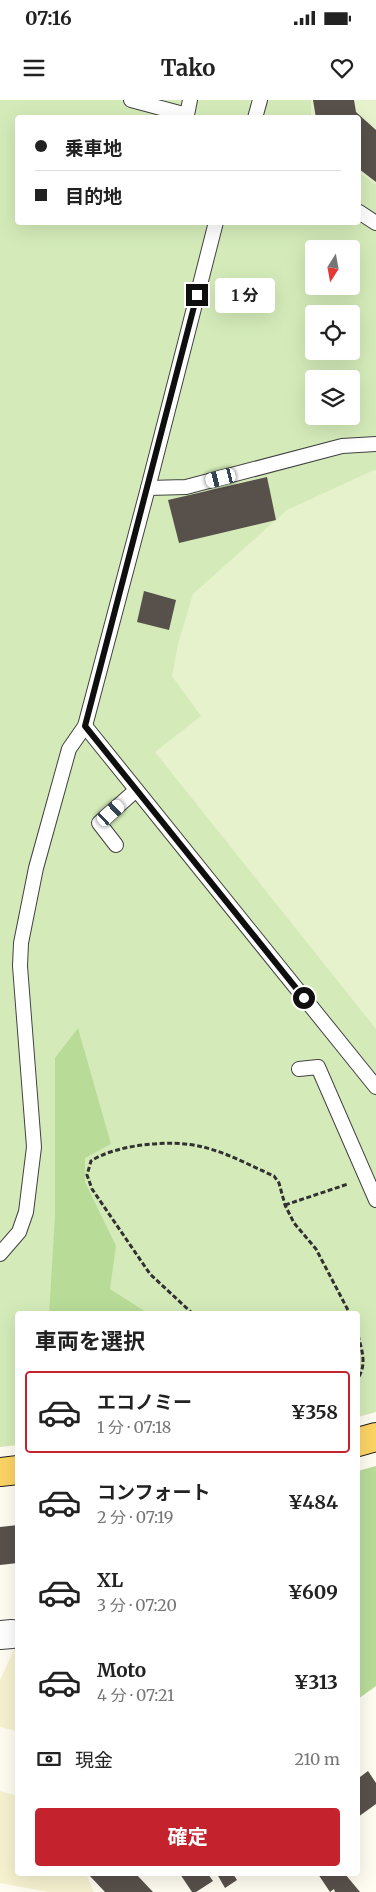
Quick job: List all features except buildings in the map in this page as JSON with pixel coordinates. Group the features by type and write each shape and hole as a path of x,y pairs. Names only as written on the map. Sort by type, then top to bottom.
{"main road":[{"path":"360,1441 376,1437"},
{"path":"0,1472 15,1470"}],"lane":[{"path":"131,100 187,115 190,100"},
{"path":"256,115 260,100"},
{"path":"361,213 376,223"},
{"path":"0,1254 19,1232 26,1212 34,1147 20,966 21,943 36,868 69,749 85,726 215,225"},
{"path":"148,488 186,487 342,446 376,444"},
{"path":"85,726 376,1087"},
{"path":"116,845 99,823 136,791"},
{"path":"299,1069 318,1067 376,1200"}],"path":[{"path":"190,1311 150,1274 104,1208 92,1189 87,1175 91,1160 102,1154 134,1146 180,1144 202,1146 274,1176 279,1183 285,1205 294,1223 316,1249 348,1311"},
{"path":"285,1205 348,1184"},
{"path":"360,1342 364,1357 363,1371 360,1375"}],"shaded area":[{"path":"15,1647 15,1731 0,1727 0,1680"},
{"path":"0,1791 15,1795 15,1876 87,1876 94,1892 48,1892 0,1883"}],"green space":[{"path":"0,100 376,100 376,1412 360,1416 360,1311 15,1311 15,1445 0,1447"},
{"path":"311,100 376,100 376,185 361,174 361,115 311,115"},
{"path":"376,470 376,1029 155,752 201,716 172,676 178,644 193,594 287,510"},
{"path":"78,1028 111,1144 85,1158 85,1182 116,1246 110,1289 144,1311 49,1311 55,1216 55,1058"},
{"path":"376,1466 376,1686 360,1698 360,1470"}],"route":[{"path":"197,295 85,726 304,998"}]}
